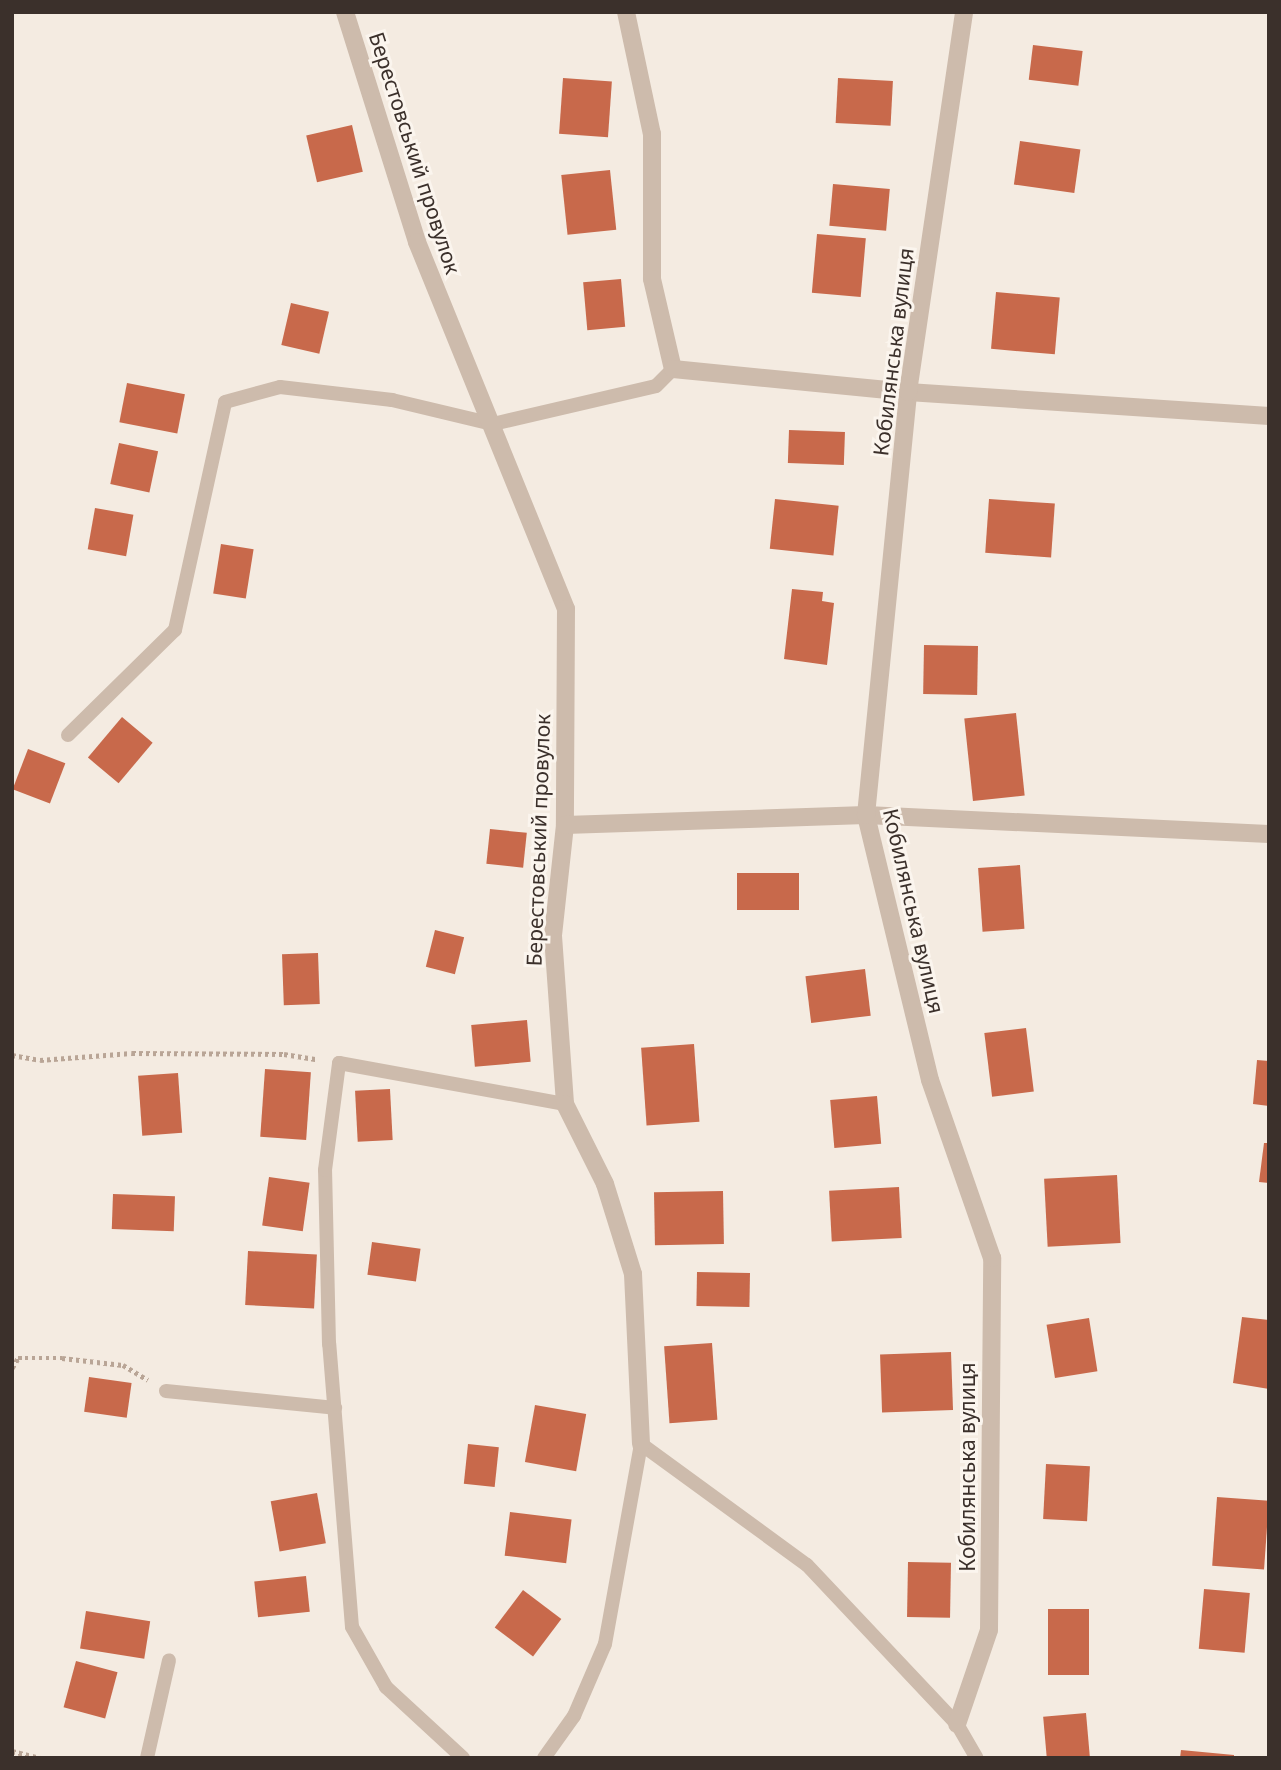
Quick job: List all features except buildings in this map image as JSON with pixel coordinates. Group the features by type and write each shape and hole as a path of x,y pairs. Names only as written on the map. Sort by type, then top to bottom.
{"street":[{"name":"Берестовський провулок","path":"345,12 416,242 494,424 566,609 565,825 553,936 565,1104 605,1184 633,1274 641,1444"},
{"path":"626,12 652,134 652,279 673,369 908,393 1269,416"},
{"name":"Кобилянська вулиця","path":"957,1724 989,1630 992,1258 930,1080 866,815 908,393 964,12"},
{"path":"565,825 866,815 1269,834"}],"lane":[{"path":"68,735 175,630 225,402 281,387 392,400 494,424 656,386 673,369"},
{"path":"463,1758 386,1687 352,1627 335,1408 325,1170 339,1063 565,1104"},
{"path":"166,1391 335,1408"},
{"path":"544,1758 574,1716 605,1644 641,1444 807,1565 957,1724 977,1758"},
{"path":"147,1758 169,1660"}],"path":[{"path":"12,1055 40,1060 132,1053 284,1054 339,1063"},
{"path":"12,1368 18,1358 123,1365 166,1391"},
{"path":"12,1751 41,1758"}]}
